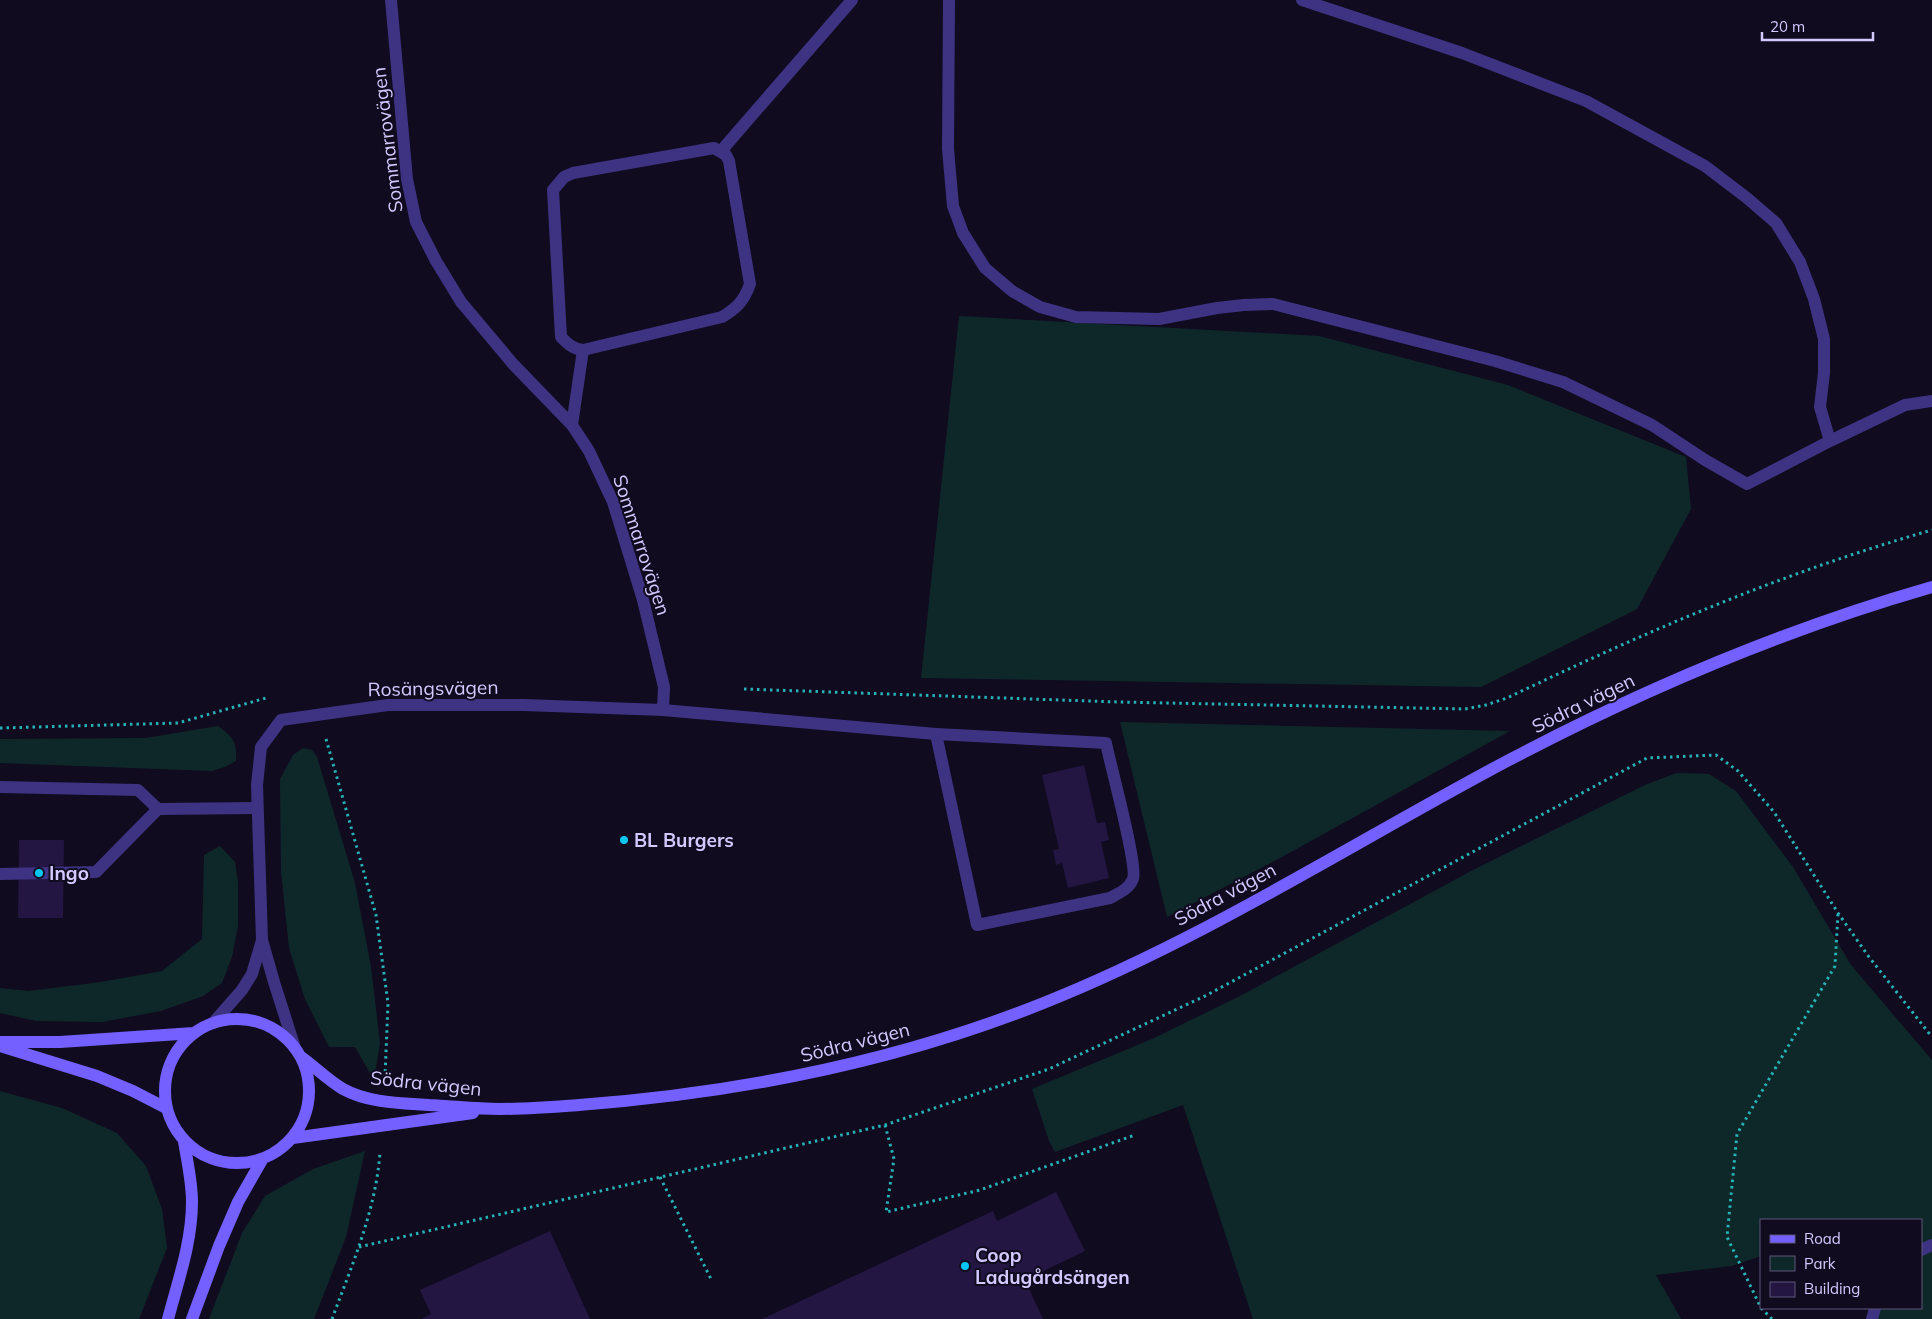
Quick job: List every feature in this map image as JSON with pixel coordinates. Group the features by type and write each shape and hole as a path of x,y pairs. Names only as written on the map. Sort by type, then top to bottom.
{"main road":[{"name":"Södra vägen","path":"293,1138 498,1109 611,1103 686,1095 756,1084 824,1071 893,1054 963,1032 1031,1008 1110,975 1194,933 1511,759 1644,694 1767,642 1818,623 1932,587"},
{"path":"231,1019 247,1019 262,1023 283,1035 298,1052 309,1082 310,1096 303,1123 293,1138 279,1151 262,1160 245,1164 223,1163 200,1154 184,1141 171,1123 166,1108 164,1087 169,1067 180,1045 194,1033 212,1023 231,1019"},
{"path":"0,1042 60,1042 194,1033"},
{"path":"0,1046 97,1076 133,1091 166,1108"},
{"name":"Södra vägen","path":"298,1052 344,1089 370,1098 395,1102 498,1109"},
{"path":"168,1319 185,1256 192,1203 184,1141"},
{"path":"192,1319 219,1246 238,1202 262,1160"}],"street":[{"name":"Sommarrovägen","path":"391,0 407,179 416,222 436,261 461,302 513,364 572,425 589,451 613,502 643,600 664,686 663,710"},
{"path":"721,151 852,0"},
{"path":"949,0 948,149 953,206 963,233 985,268 1012,291 1040,307 1076,317 1159,319 1217,308 1274,304 1495,361 1563,382 1652,425 1705,460 1747,484 1905,405 1932,400"},
{"path":"1302,0 1462,53 1586,101 1705,166 1747,198 1776,223 1800,262 1814,300 1824,339 1824,373 1820,407 1830,441"},
{"path":"714,148 721,151 729,161 750,284 745,298 736,309 722,317 583,350 576,349 568,344 561,337 553,190 557,183 573,173 714,148"},
{"path":"572,425 583,350"},
{"name":"Rosängsvägen","path":"298,1052 262,940 257,785 261,747 280,720 388,705 524,705 663,710"},
{"path":"663,710 936,734 1106,743 1132,855 1134,878 1125,890 1110,898 977,925 936,734"},
{"path":"0,787 138,790 158,809 258,808"},
{"path":"0,874 96,872 158,809"},
{"name":"Rosängsvägen","path":"212,1023 242,990 252,974 262,940"}],"path":[{"path":"741,689 1118,702 1465,709 1486,706 1507,698 1668,623 1746,592 1824,564 1932,530"},
{"path":"326,738 376,915 388,1002 385,1083"},
{"path":"359,1247 885,1124 1049,1069 1208,995 1647,758 1716,755 1738,771 1774,812 1838,913 1874,964 1932,1037"},
{"path":"1760,1306 1727,1237 1737,1134 1835,966 1838,913"},
{"path":"885,1124 894,1159 886,1212 980,1190 1134,1134"},
{"path":"332,1319 359,1247 378,1173 380,1146"},
{"path":"660,1177 711,1279"},
{"path":"1762,1309 1772,1319"}],"green space":[{"path":"959,316 1319,336 1508,385 1686,457 1691,509 1637,609 1481,687 921,678"},
{"path":"1120,722 1510,731 1282,857 1167,917"},
{"path":"218,726 233,740 236,749 236,761 212,771 0,763 0,739 146,738"},
{"path":"303,748 312,750 317,757 355,883 371,967 380,1043 374,1080 355,1047 329,1047 305,999 289,948 281,871 280,779 293,755"},
{"path":"1677,773 1709,774 1736,791 1793,867 1851,965 1932,1060 1932,1319 1874,1319 1873,1309 1922,1309 1922,1219 1760,1219 1760,1256 1732,1266 1656,1275 1681,1319 1253,1319 1183,1105 1055,1152 1049,1141 1032,1089 1152,1039 1240,996 1473,870 1647,784"},
{"path":"220,846 235,862 238,882 238,926 232,957 222,983 203,996 161,1011 102,1022 36,1021 0,1013 0,988 29,991 101,982 162,971 202,939 204,855"},
{"path":"0,1091 62,1108 117,1133 146,1166 162,1209 167,1248 139,1319 0,1319"},
{"path":"365,1151 346,1237 314,1319 209,1319 242,1233 265,1196 313,1169"}],"building":[{"path":"1084,765 1097,823 1105,822 1109,840 1101,842 1109,878 1068,888 1062,863 1056,865 1053,850 1059,849 1042,775"},
{"path":"19,840 64,840 63,918 18,918"},
{"name":"Coop Ladugårdsängen","path":"1056,1192 1085,1251 1025,1280 1043,1319 762,1319 993,1211 997,1221"},
{"path":"550,1231 590,1319 421,1319 431,1314 420,1290"}],"place":[{"name":"BL Burgers","path":"624,840"},
{"name":"Ingo","path":"39,873"},
{"name":"Coop Ladugårdsängen","path":"965,1266"}]}
